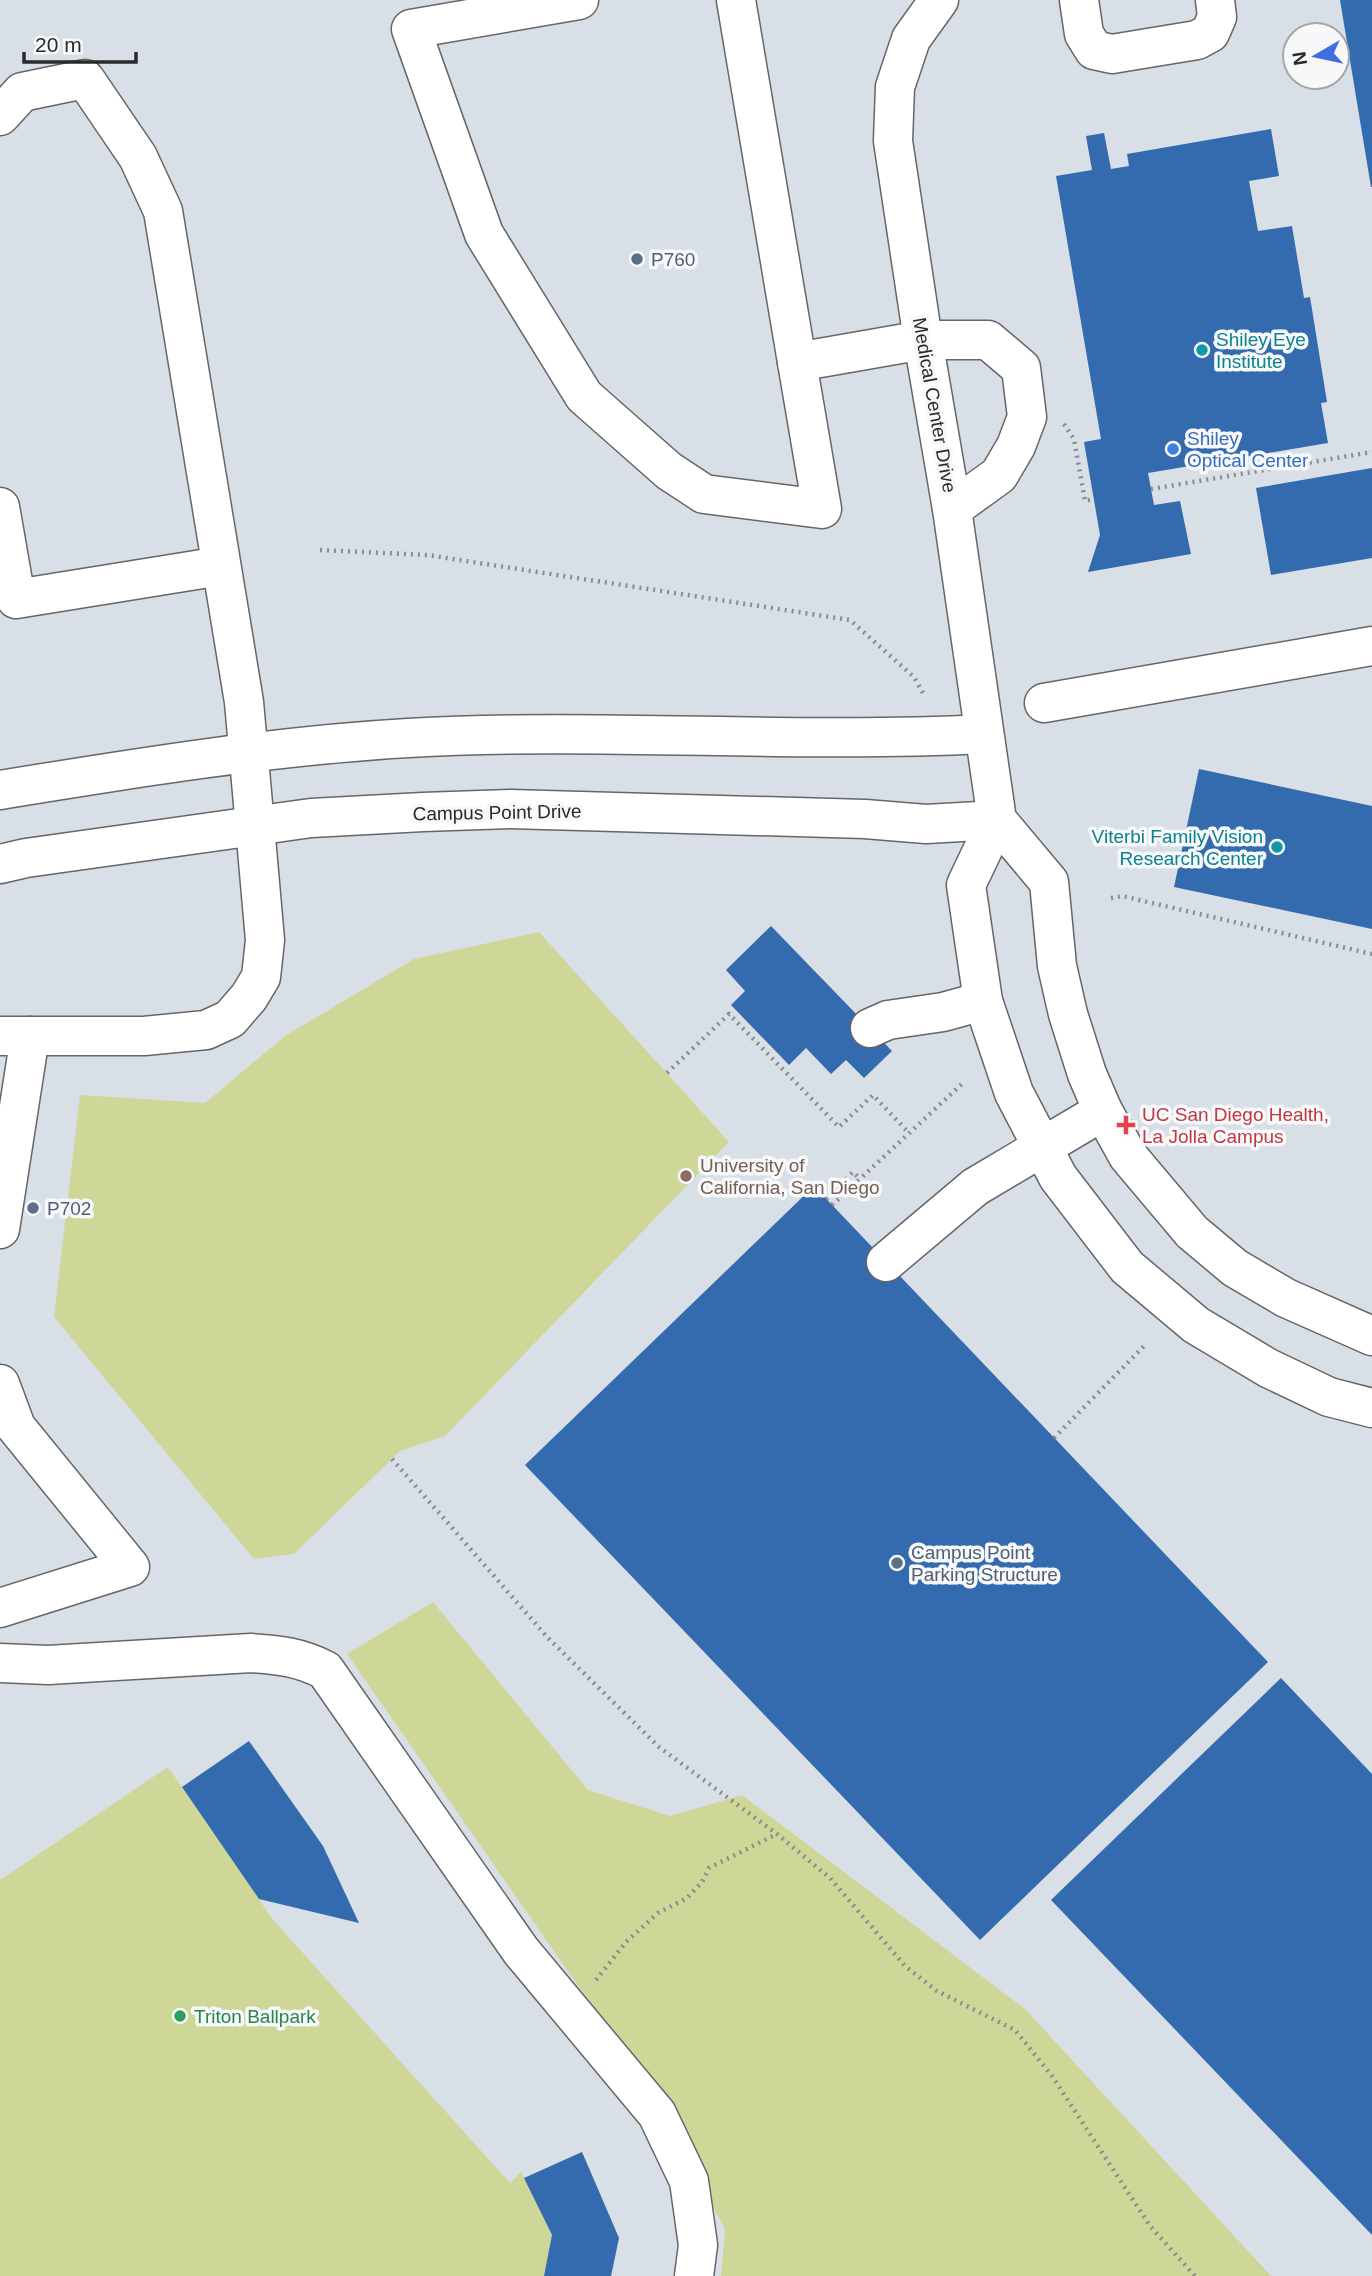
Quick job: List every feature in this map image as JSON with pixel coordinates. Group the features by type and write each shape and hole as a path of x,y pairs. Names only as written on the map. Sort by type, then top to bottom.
{"street":[{"path":"579,0 411,29 484,234 584,397 669,471 704,494 822,509 736,0"},
{"name":"Medical Center Drive","path":"939,0 911,39 895,87 893,141 952,509 996,820"},
{"path":"1079,0 1084,34 1094,50 1112,54 1197,40 1210,33 1217,17 1215,0"},
{"path":"0,116 22,92 85,79 138,157 163,211 244,702 265,940 261,977 249,997 230,1018 206,1030 144,1036 15,1036 0,1229"},
{"path":"797,362 923,340 988,341 1021,368 1027,417 1016,446 999,474 952,509"},
{"path":"0,507 16,599 221,566"},
{"path":"1044,703 1372,646"},
{"path":"0,790 157,765 326,744 472,736 688,734 928,737 984,734"},
{"name":"Campus Point Drive","path":"0,864 311,817 510,809 864,819 926,824 996,820"},
{"path":"1372,1336 1286,1298 1235,1268 1192,1232 1128,1156 1103,1111 1087,1074 1068,1014 1057,966 1049,882 996,820 966,886 983,1001 1014,1093 1058,1177 1127,1267 1196,1325 1268,1368 1329,1397 1372,1408"},
{"path":"870,1028 888,1020 943,1012 983,1001"},
{"path":"886,1262 975,1186 1103,1111"},
{"path":"0,1384 16,1427 130,1567 5,1598"},
{"path":"0,1663 48,1665 251,1653 305,1660 326,1671 521,1951 657,2113 689,2181 698,2245 694,2276"}],"path":[{"path":"1058,416 1074,439 1085,501 1094,499"},
{"path":"1151,489 1372,452"},
{"path":"320,550 428,555 850,620 914,677 922,693"},
{"path":"1111,898 1122,896 1372,954"},
{"path":"667,1073 729,1014 839,1127 873,1095 908,1132"},
{"path":"832,1205 963,1083"},
{"path":"826,1199 853,1172 857,1180"},
{"path":"1054,1438 1146,1344"},
{"path":"392,1459 548,1639 659,1746 777,1834 830,1878 905,1966 937,1991 1015,2030 1052,2076 1150,2226 1195,2276"},
{"path":"571,2010 626,1942 659,1913 687,1898 702,1882 709,1868 777,1834"}],"shaded area":[{"name":"University of California, San Diego","path":"0,0 1372,0 1372,2276 0,2276"}],"green space":[{"path":"539,932 729,1142 445,1436 400,1451 294,1554 254,1559 54,1317 80,1095 205,1103 285,1036 414,959"},
{"path":"433,1602 588,1790 670,1816 742,1795 1025,2009 1271,2276 721,2276 725,2230 666,2112 347,1654"},
{"name":"Triton Ballpark","path":"168,1767 274,1921 510,2183 521,2172 525,2178 582,2152 619,2238 611,2276 0,2276 0,1880"}],"building":[{"path":"1340,0 1372,0 1372,187 1351,66 1351,21 1343,21"},
{"name":"Shiley Eye Institute","path":"1271,129 1279,176 1249,181 1258,231 1292,226 1304,298 1310,297 1327,402 1321,403 1328,443 1148,473 1154,505 1180,501 1191,554 1088,572 1100,535 1084,442 1101,439 1056,176 1092,170 1086,136 1104,133 1111,169 1129,166 1127,154"},
{"path":"1372,468 1372,558 1271,575 1256,488"},
{"name":"Viterbi Family Vision Research Center","path":"1199,769 1372,806 1372,929 1174,887"},
{"path":"771,926 892,1051 864,1078 846,1060 831,1074 806,1048 789,1065 731,1005 745,991 726,970"},
{"name":"Campus Point Parking Structure","path":"814,1186 1268,1662 980,1940 525,1465"},
{"path":"1281,1678 1372,1774 1372,2235 1051,1900"},
{"path":"249,1741 323,1846 359,1923 259,1899 182,1787"},
{"path":"582,2152 619,2238 611,2276 544,2276 552,2235 524,2178"}],"place":[{"name":"P760","path":"637,259"},
{"name":"Shiley Eye Institute","path":"1202,350"},
{"name":"Shiley Optical Center","path":"1173,449"},
{"name":"Viterbi Family Vision Research Center","path":"1277,847"},
{"name":"UC San Diego Health, La Jolla Campus","path":"1126,1125"},
{"name":"University of California, San Diego","path":"686,1176"},
{"name":"P702","path":"33,1208"},
{"name":"Campus Point Parking Structure","path":"897,1563"},
{"name":"Triton Ballpark","path":"180,2016"}]}
